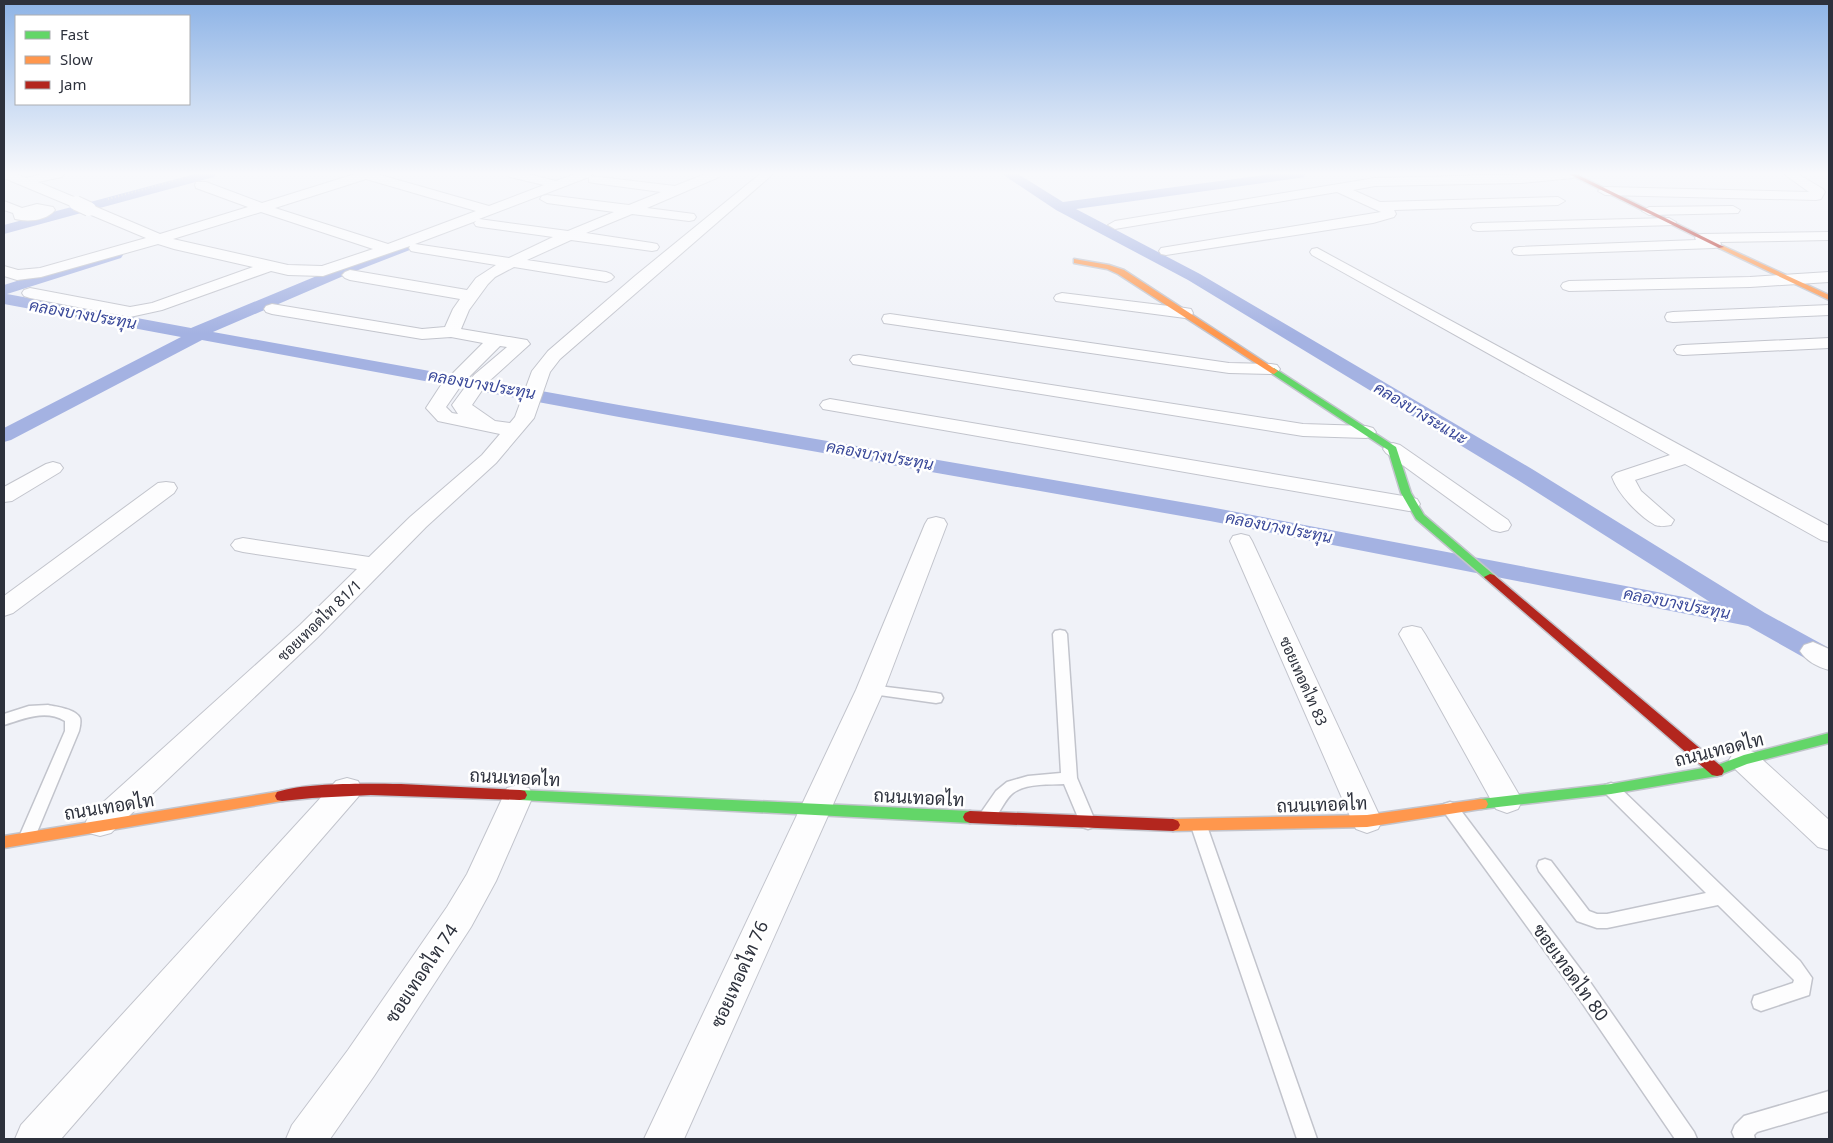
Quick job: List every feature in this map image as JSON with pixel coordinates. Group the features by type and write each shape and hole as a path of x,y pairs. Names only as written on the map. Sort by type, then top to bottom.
{"street":[{"path":"132,227 159,239 192,249 306,272 323,271 453,227"},
{"path":"4,271 17,275 28,275 198,227"},
{"path":"321,227 388,249"},
{"path":"530,227 569,236 652,246"},
{"path":"451,332 461,309 490,274 589,227"},
{"name":"ซอยเทอดไท 81/1","path":"100,824 309,631 418,522 489,459 504,428 524,418 541,371 570,340 704,227"},
{"path":"1166,251 1318,227"},
{"path":"1680,227 1829,298"},
{"path":"1519,251 1829,236"},
{"path":"416,248 606,277"},
{"path":"1601,248 1624,254 1657,255 1684,260"},
{"path":"1317,252 1829,535"},
{"path":"1077,261 1115,269 1393,449 1500,525"},
{"path":"30,293 130,312 156,307 270,266"},
{"path":"350,275 471,296"},
{"path":"1570,286 1794,281 1829,277"},
{"path":"1062,298 1185,313"},
{"path":"272,309 422,334 451,332 521,344 501,360 466,369 443,394 436,408 445,418 504,428"},
{"path":"1673,317 1829,310"},
{"path":"890,319 1229,368 1271,369"},
{"path":"495,340 484,365 462,404 466,411 504,428"},
{"path":"1683,350 1829,344"},
{"path":"859,360 1303,430 1366,432"},
{"path":"830,405 1409,504"},
{"path":"1393,449 1404,495 1409,504 1441,536 1532,612 1731,766 1829,838"},
{"path":"1663,520 1634,496 1625,486 1623,477 1688,456"},
{"path":"4,496 53,468"},
{"path":"4,608 166,488"},
{"name":"ซอยเทอดไท 76","path":"664,1139 870,690 936,524"},
{"name":"ซอยเทอดไท 83","path":"1241,541 1367,821"},
{"path":"242,545 374,565"},
{"path":"1412,634 1507,801"},
{"name":"ถนนเทอดไท","path":"4,842 100,824 272,797 321,790 376,788 1088,823 1200,826 1367,821 1450,808 1610,789 1731,766 1829,738"},
{"path":"34,1139 347,790"},
{"name":"ซอยเทอดไท 74","path":"306,1139 361,1063 459,917 480,881 518,796"}],"lane":[{"path":"1060,634 1069,778 1088,823"},
{"path":"870,690 936,698"},
{"path":"4,720 12,716 57,710 66,713 73,719 72,731 27,837"},
{"path":"986,818 1008,789 1020,784 1042,780 1069,778"},
{"path":"1610,789 1794,967 1803,978 1802,990 1761,1002"},
{"name":"ซอยเทอดไท 80","path":"1450,808 1583,988 1687,1139"},
{"path":"1200,826 1307,1139"},
{"path":"1545,866 1584,916 1596,921 1607,921 1720,896"},
{"path":"1745,1139 1742,1132 1750,1122 1829,1101"}],"waterway":[{"path":"4,230 14,227"},
{"name":"คลองบางระแนะ","path":"1100,227 1194,277 1524,474 1756,619"},
{"path":"194,333 342,271 410,245"},
{"path":"4,290 115,255"},
{"name":"คลองบางประทุน","path":"4,299 199,335"},
{"path":"4,436 199,335"},
{"name":"คลองบางประทุน","path":"199,335 619,411 1210,514 1756,619"},
{"name":"คลองบางระแนะ","path":"1756,619 1829,660"}],"traffic: fast":[{"path":"1274,371 1393,449 1406,493 1420,517 1490,577"},
{"path":"1481,804 1611,789 1717,771 1744,760 1829,738"},
{"path":"520,795 970,817"}],"traffic: slow":[{"path":"1721,247 1829,298"},
{"path":"1077,261 1109,267 1121,272 1274,371"},
{"path":"4,842 282,796"},
{"path":"1173,825 1367,821 1481,804"}],"traffic: jam":[{"path":"1681,227 1721,247"},
{"path":"1490,577 1717,771"},
{"path":"282,796 312,792 371,789 520,795"},
{"path":"970,817 1173,825"}]}
